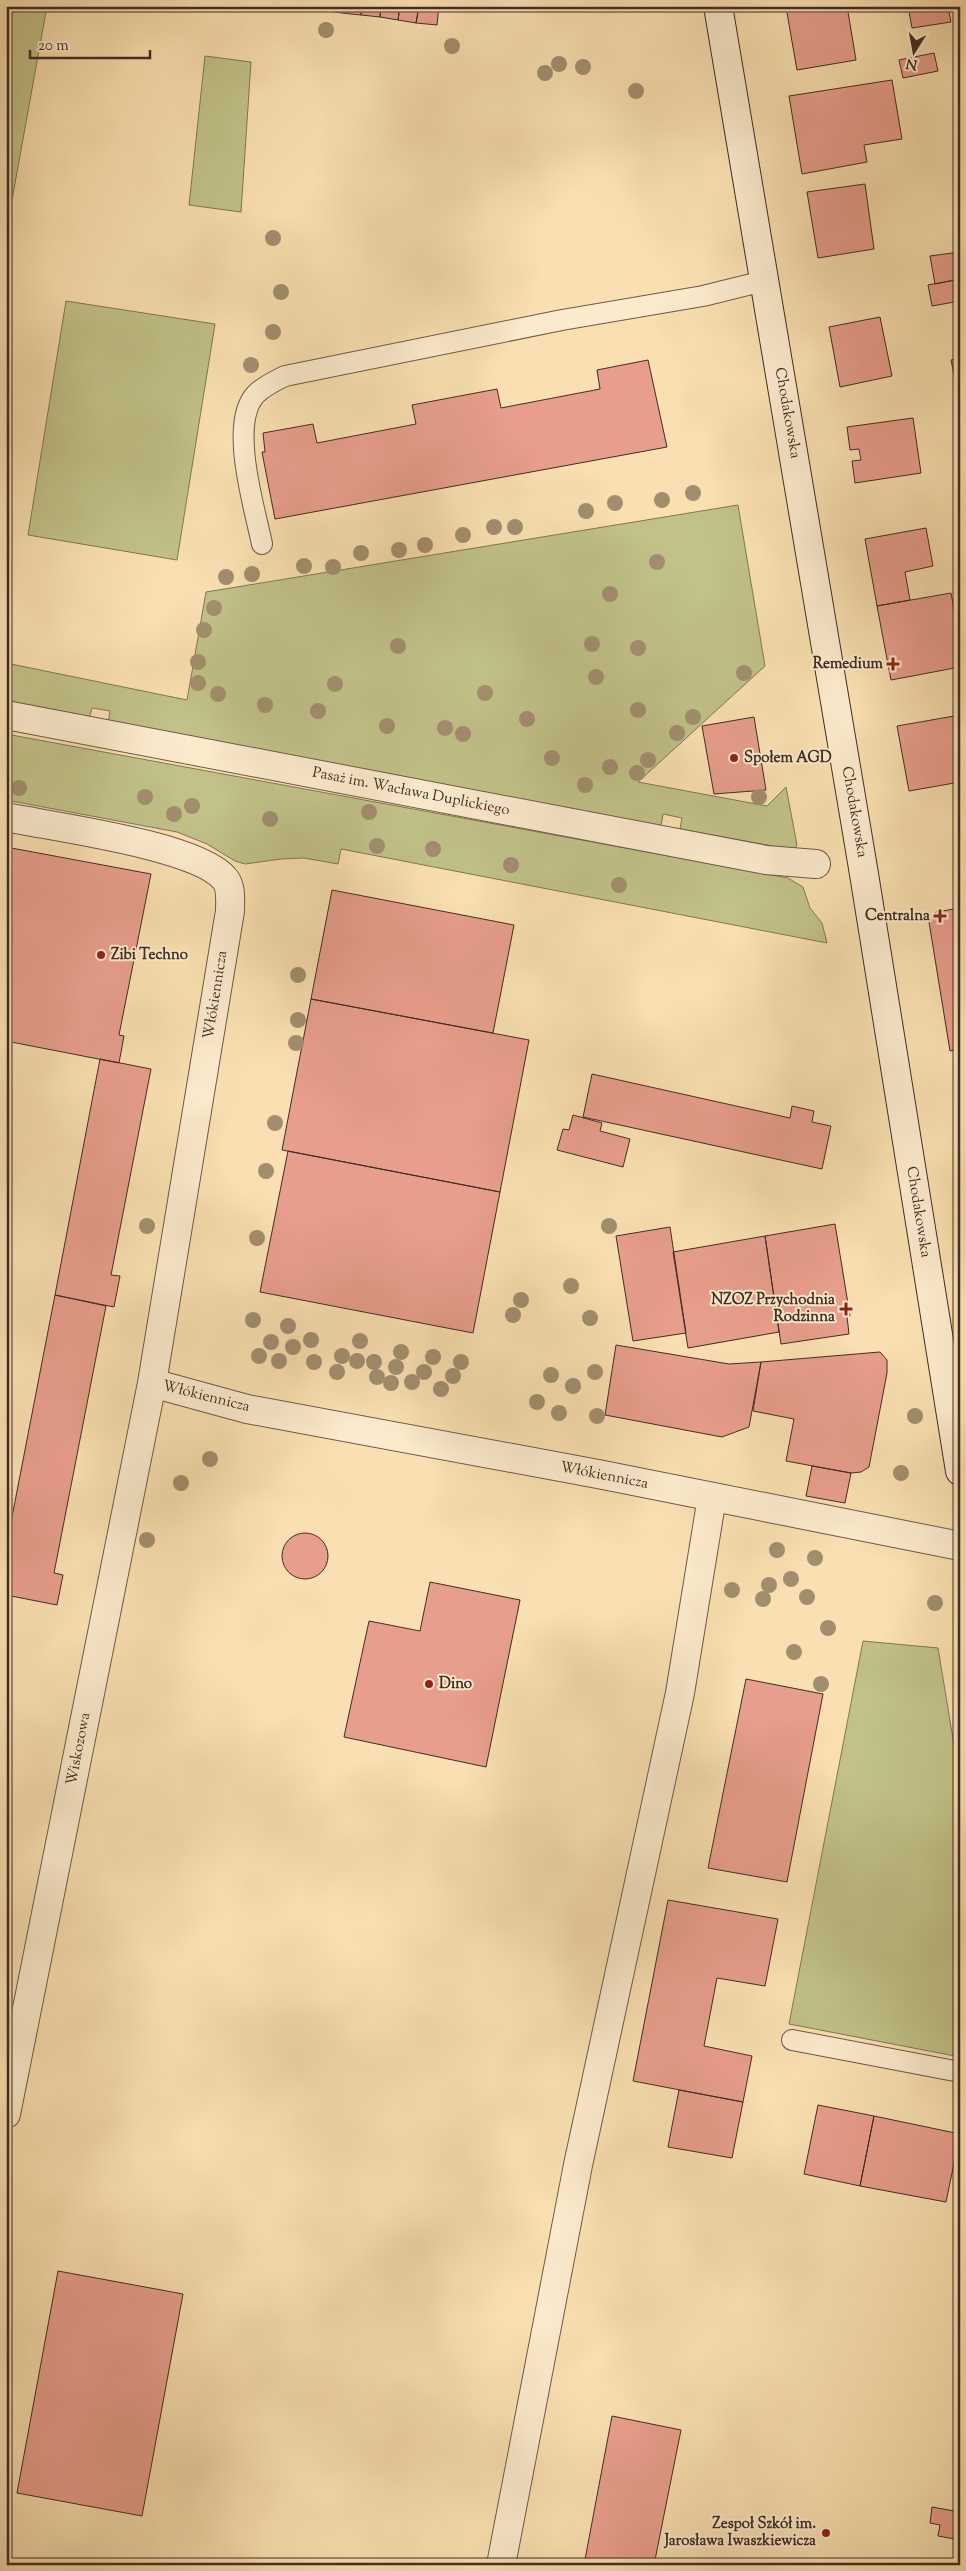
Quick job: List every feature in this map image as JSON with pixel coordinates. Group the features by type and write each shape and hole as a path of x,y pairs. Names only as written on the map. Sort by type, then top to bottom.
{"street":[{"name":"Chodakowska","path":"718,6 864,874 957,1441 960,1471"},
{"name":"Pasaż im. Wacława Duplickiego","path":"6,715 766,860 816,864"},
{"name":"Włókiennicza","path":"6,817 162,848 211,867 226,879 230,892 230,911 152,1383 247,1409 960,1546"},
{"name":"Wiskozowa","path":"6,2114 152,1383"},
{"path":"501,2565 578,2165 680,1694 712,1497"}],"lane":[{"path":"262,544 242,440 245,418 254,395 270,383 285,376 562,320 703,296 764,281"},
{"path":"792,2040 960,2072"}],"green space":[{"path":"6,6 47,6 6,233"},
{"path":"205,56 251,62 241,212 189,205"},
{"path":"66,301 215,324 177,560 28,535"},
{"path":"738,505 765,666 638,782 767,806 786,787 797,845 794,850 680,829 682,818 663,814 661,826 108,724 110,711 92,708 89,719 6,704 6,663 187,700 206,592"},
{"path":"6,734 788,878 803,887 810,908 822,923 827,943 341,849 338,864 304,858 245,864 235,861 207,844 177,832 6,800"},
{"path":"863,1641 938,1648 960,1781 960,2057 789,2024"}],"building":[{"path":"304,6 322,6 322,10 304,8"},
{"path":"322,6 343,6 342,13 322,10"},
{"path":"343,6 362,6 361,15 342,13"},
{"path":"362,6 381,6 380,17 361,15"},
{"path":"381,6 400,6 398,20 380,17"},
{"path":"400,6 419,6 416,23 398,20"},
{"path":"419,6 439,6 437,25 416,23"},
{"path":"504,6 538,6 505,12"},
{"path":"847,6 856,60 797,70 786,7"},
{"path":"908,6 948,6 951,22 912,28"},
{"path":"934,53 938,71 903,78 899,60"},
{"path":"892,80 902,139 864,145 867,162 802,174 789,96"},
{"path":"865,184 874,249 818,258 807,192"},
{"path":"960,252 960,279 935,284 930,256"},
{"path":"960,279 960,301 932,306 928,285"},
{"path":"880,317 892,376 840,387 829,327"},
{"path":"960,358 960,384 956,384 951,360"},
{"path":"648,360 667,447 275,519 262,452 265,452 263,433 313,424 317,443 416,424 412,405 497,389 501,408 600,389 597,370"},
{"path":"956,384 960,384 960,408"},
{"path":"913,418 921,473 855,483 852,461 861,460 859,449 850,450 847,427"},
{"path":"926,528 933,566 905,572 910,600 877,606 865,539"},
{"path":"951,593 960,642 960,667 891,680 877,606"},
{"path":"960,715 960,782 909,791 897,726"},
{"name":"Społem AGD","path":"754,717 766,790 714,794 702,726"},
{"path":"6,847 151,874 119,1035 124,1036 119,1063 6,1041"},
{"path":"332,890 514,925 493,1033 311,999"},
{"path":"960,908 960,1049 950,1051 929,922 936,912"},
{"path":"311,999 529,1040 500,1192 282,1150"},
{"path":"100,1059 151,1069 111,1275 120,1276 114,1307 55,1295"},
{"path":"592,1074 790,1118 792,1106 814,1111 812,1122 831,1126 822,1169 583,1117"},
{"path":"573,1115 602,1123 600,1131 630,1139 623,1167 557,1150 563,1129 569,1130"},
{"path":"288,1151 500,1192 473,1333 260,1292"},
{"path":"835,1224 850,1316 847,1316 849,1334 781,1344 765,1236"},
{"path":"670,1227 686,1333 633,1341 616,1236"},
{"path":"765,1236 779,1332 688,1348 673,1252"},
{"path":"55,1295 106,1306 54,1573 63,1575 57,1605 6,1595 6,1548"},
{"path":"616,1345 729,1364 761,1362 749,1427 722,1437 605,1415"},
{"path":"880,1352 887,1360 887,1373 869,1467 861,1472 851,1473 786,1461 794,1419 753,1411 761,1362"},
{"path":"812,1466 851,1473 845,1503 806,1496"},
{"path":"305,1533 318,1537 324,1543 328,1556 324,1569 318,1575 305,1579 292,1575 286,1569 282,1556 286,1543 292,1537"},
{"name":"Dino","path":"430,1582 520,1600 486,1767 344,1737 369,1621 420,1631"},
{"path":"746,1679 823,1694 787,1882 708,1868"},
{"path":"668,1900 778,1919 765,1986 717,1978 704,2046 752,2056 743,2102 633,2081"},
{"path":"679,2090 743,2102 732,2158 668,2147"},
{"path":"818,2105 874,2116 860,2186 804,2174"},
{"path":"874,2116 960,2134 946,2202 860,2186"},
{"path":"58,2271 183,2294 142,2516 17,2493"},
{"path":"612,2416 681,2430 654,2565 584,2565"},
{"path":"932,2507 960,2512 960,2540 938,2536 940,2525 930,2523"}],"place":[{"name":"Remedium","path":"893,664"},
{"name":"Społem AGD","path":"734,758"},
{"name":"Centralna","path":"940,916"},
{"name":"Zibi Techno","path":"101,955"},
{"name":"NZOZ Przychodnia Rodzinna","path":"846,1309"},
{"name":"Dino","path":"429,1684"},
{"name":"Zespoł Szkół im. Jarosława Iwaszkiewicza","path":"826,2533"}]}
